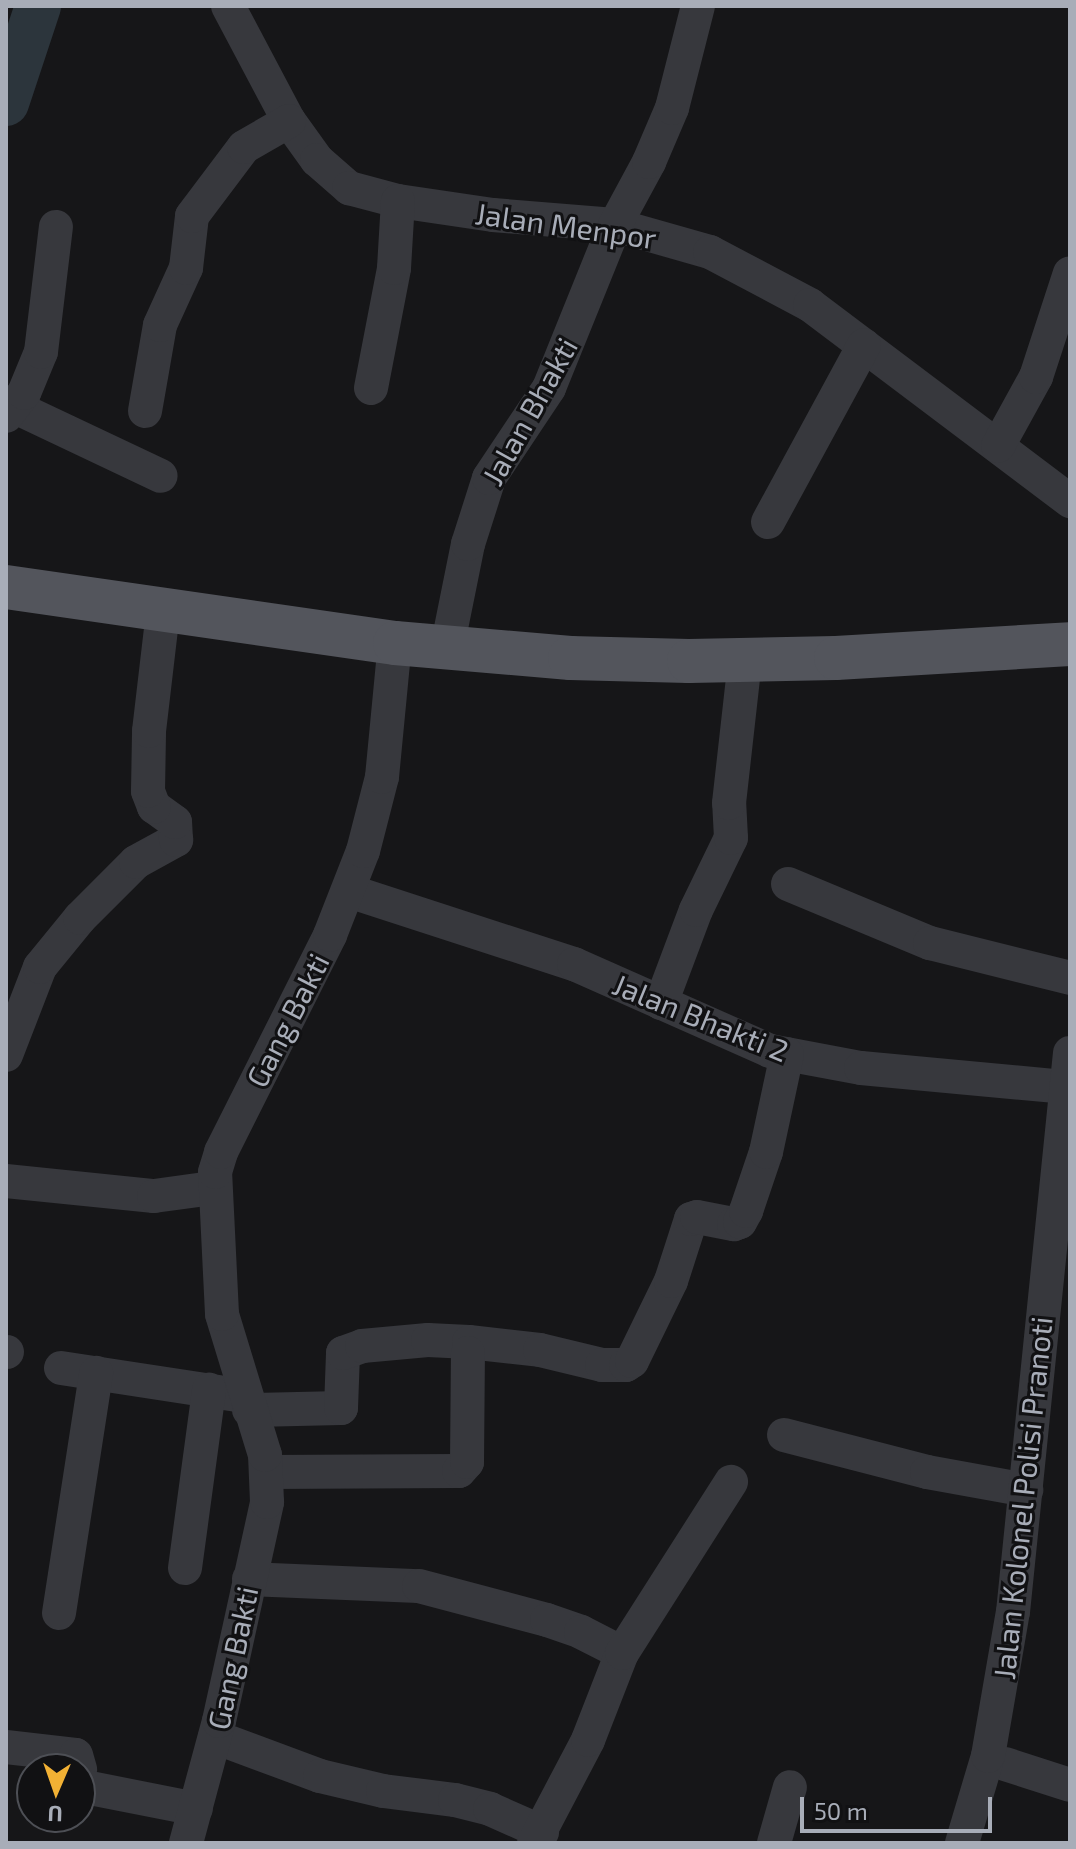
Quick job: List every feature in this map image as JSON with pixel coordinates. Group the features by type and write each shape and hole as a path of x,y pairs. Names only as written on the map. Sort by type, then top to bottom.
{"main road":[{"path":"6,587 395,643 628,660 745,660 1070,644"}],"street":[{"name":"Jalan Menpor","path":"228,6 289,121 332,177 349,188 398,201 493,215 615,225 695,247 747,268 810,305 1070,501"},
{"name":"Jalan Bhakti","path":"447,648 468,544 489,478 549,388 615,225 672,108 698,6"},
{"path":"145,411 160,325 186,268 192,216 244,147 289,121"},
{"path":"371,388 394,268 398,201"},
{"path":"56,227 41,352 10,412 161,476"},
{"path":"998,446 1036,377 1070,273"},
{"path":"768,522 864,345"},
{"path":"6,1055 40,967 80,918 136,862 176,840 175,822 154,807 148,791 149,731 163,612"},
{"name":"Gang Bakti","path":"186,1843 215,1737 274,1472 233,1397 222,1314 221,1259 213,1188 221,1152 349,891 382,777 395,643"},
{"path":"661,1003 696,910 731,838 729,803 745,660"},
{"path":"788,884 930,943 1070,978"},
{"name":"Jalan Bhakti 2","path":"349,891 574,964 770,1051 861,1068 1064,1087"},
{"name":"Jalan Kolonel Polisi Pranoti","path":"962,1843 981,1787 999,1701 1026,1490 1064,1087 1070,1053"},
{"path":"61,1368 233,1397 341,1408 343,1353 362,1346 428,1340 469,1342 540,1350 602,1365 626,1365 632,1361 671,1281 691,1219 697,1217 734,1224 740,1222 746,1211 766,1152 787,1054"},
{"path":"982,1843 1005,1764 1037,1581 1070,1168"},
{"path":"6,1181 154,1196 213,1188"},
{"path":"274,1472 459,1471 467,1462 468,1353"},
{"path":"59,1613 96,1373"},
{"path":"185,1568 233,1397"},
{"path":"784,1435 927,1472 1026,1490"},
{"path":"215,1737 320,1776 383,1791 455,1800 490,1809 538,1837 588,1740 622,1653 731,1482"},
{"path":"249,1579 419,1586 558,1624 622,1653"},
{"path":"6,1747 58,1753"},
{"path":"1005,1764 1070,1785"},
{"path":"774,1843 790,1787"},
{"path":"96,1789 196,1809"}],"waterway":[{"path":"6,103 38,6"}]}
